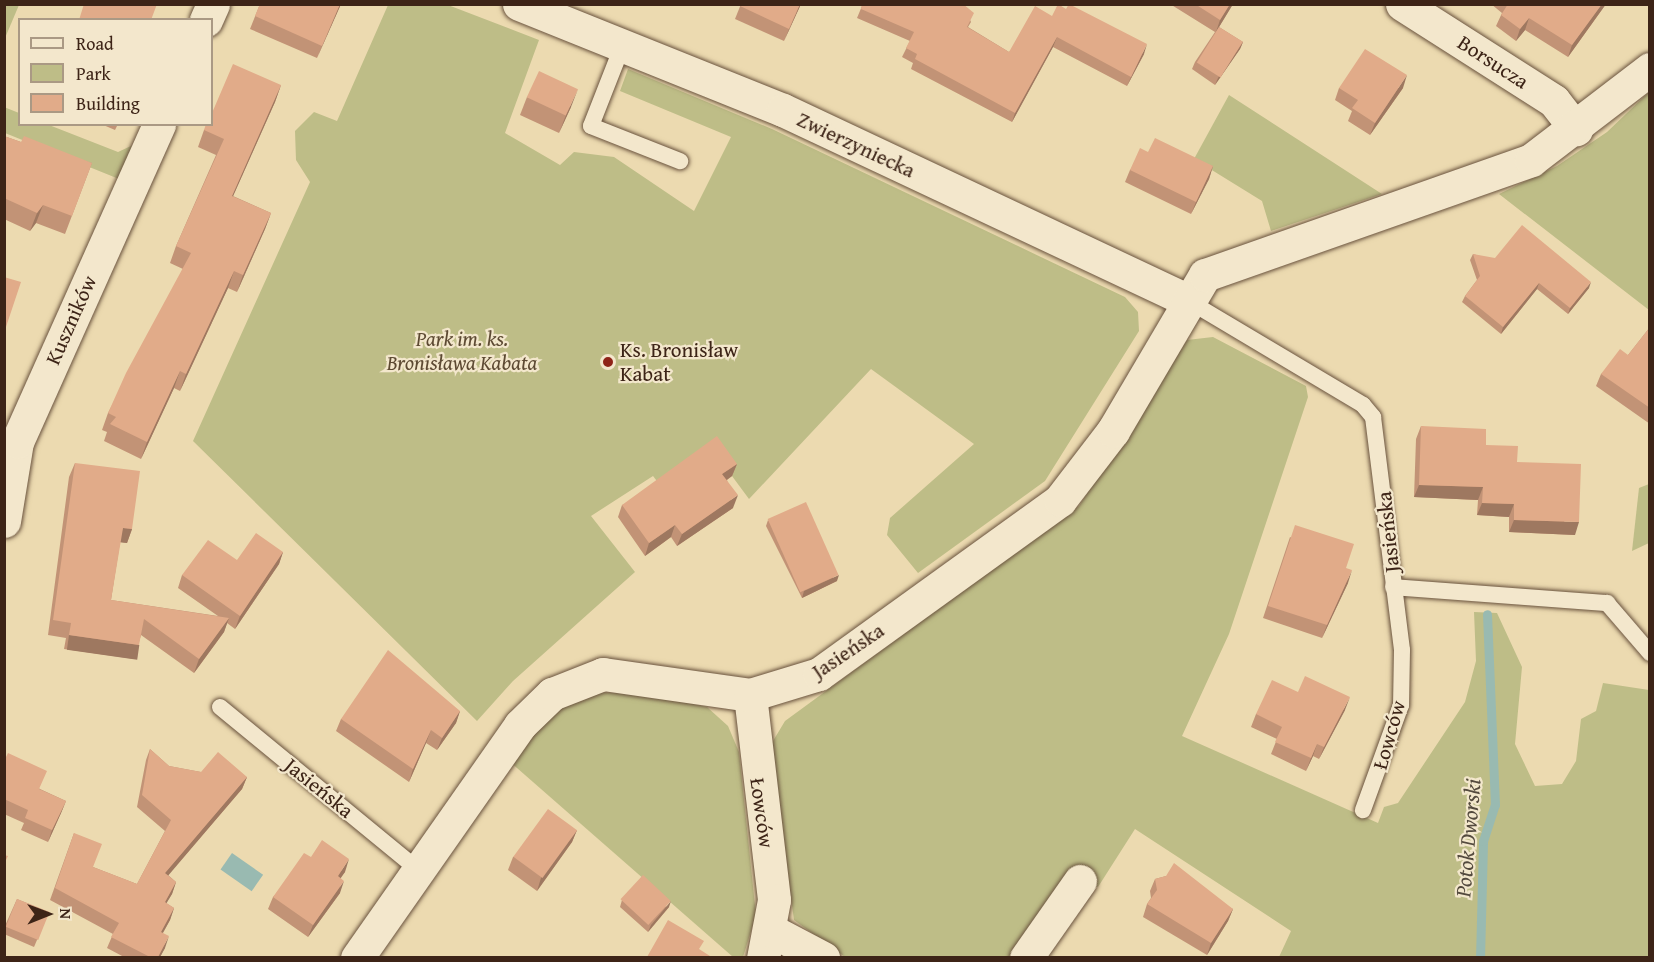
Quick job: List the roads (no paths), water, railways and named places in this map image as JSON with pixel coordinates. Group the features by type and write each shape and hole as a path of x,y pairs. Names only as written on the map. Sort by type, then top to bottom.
{"street":[{"path":"207,18 213,4"},
{"name":"Zwierzyniecka","path":"519,4 783,110 1187,300"},
{"name":"Borsucza","path":"1402,4 1554,101 1576,129"},
{"name":"Jasieńska","path":"357,957 520,725 552,694 603,674 750,695 819,674 1060,500 1113,431 1187,300 1205,275 1487,179 1531,160 1576,129 1650,69"},
{"name":"Kuszników","path":"4,521 17,442 158,126"},
{"name":"Łowców","path":"750,695 774,900 767,944 823,957"},
{"path":"1026,957 1080,881"}],"lane":[{"path":"618,57 591,126 680,161"},
{"name":"Jasieńska","path":"1187,300 1363,405 1373,417 1394,587 1607,603 1650,653"},
{"name":"Łowców","path":"1363,810 1401,705 1402,650 1394,587"},
{"name":"Jasieńska","path":"220,707 417,869"}],"water":[{"path":"232,853 263,875 252,891 221,869"}],"waterway":[{"name":"Potok Dworski","path":"1480,958 1483,841 1495,805 1487,614"}],"place":[{"name":"Ks. Bronisław Kabat","path":"608,362"}],"park label":[{"name":"Park im. ks. Bronisława Kabata","path":"462,351"}]}
